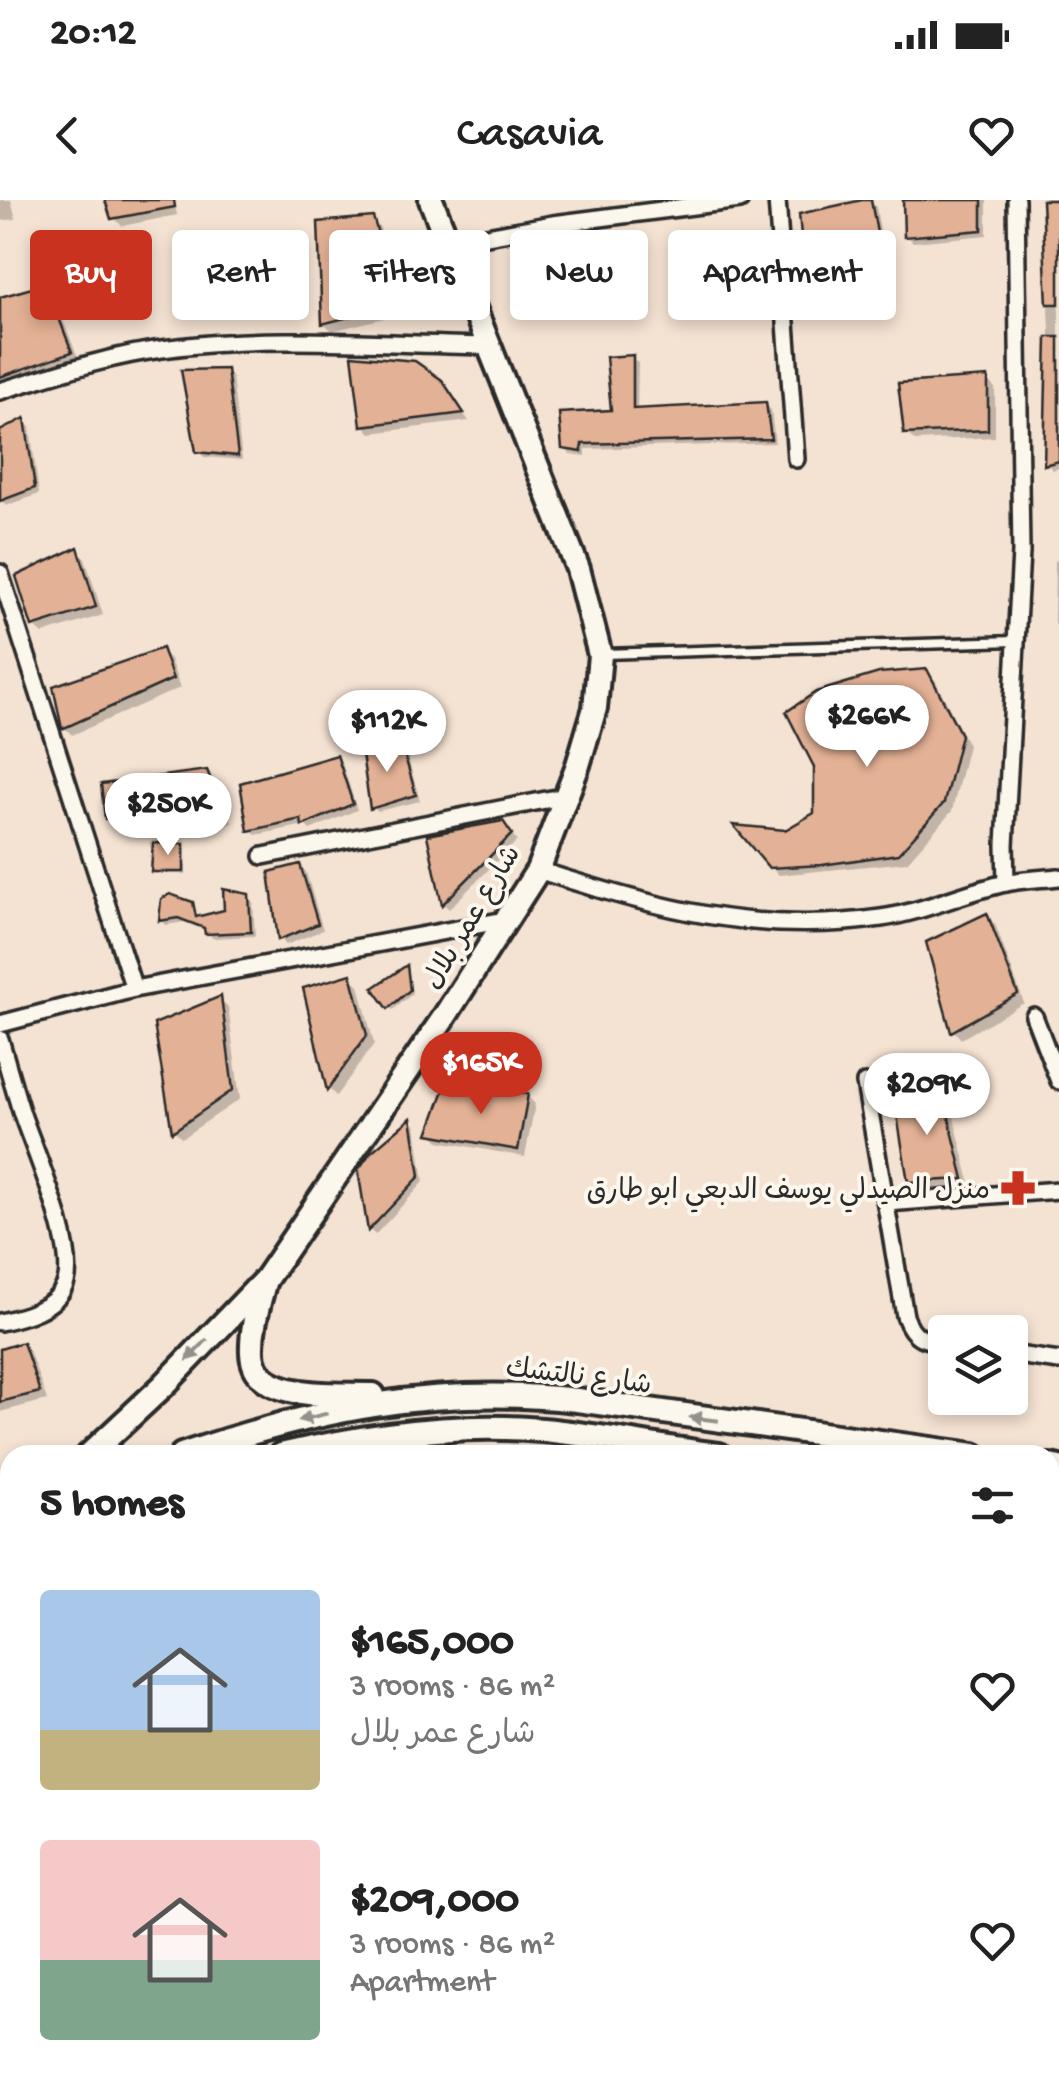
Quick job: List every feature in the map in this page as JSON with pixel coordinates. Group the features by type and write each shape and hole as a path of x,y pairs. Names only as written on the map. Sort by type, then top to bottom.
{"street":[{"name":"شارع عمر بلال","path":"431,200 443,230"},
{"path":"490,236 740,200"},
{"path":"778,200 796,458"},
{"path":"1006,883 1021,552 1016,200"},
{"name":"شارع عمر بلال","path":"100,1445 265,1280 443,1019 538,870 566,796 595,708 600,654 578,569 479,320"},
{"path":"0,391 99,362 163,349 253,343 490,346"},
{"path":"0,573 134,989"},
{"path":"263,856 566,796"},
{"path":"538,870 649,906 748,923 795,924 885,918 1006,883 1059,877"},
{"path":"0,1024 134,989 505,920"},
{"path":"1034,1016 1059,1081"},
{"path":"0,1039 56,1213 68,1266 66,1283 58,1296 26,1316 0,1322"},
{"path":"865,1083 904,1316 910,1332 916,1338 928,1340"},
{"path":"888,1203 1059,1190"},
{"path":"265,1280 252,1358 260,1376 274,1387 306,1393 426,1397"},
{"path":"1028,1357 1059,1361"},
{"name":"شارع نالتشك","path":"216,1445 320,1414 426,1397 516,1394 899,1445"},
{"path":"327,1445 450,1428 542,1430 637,1445"}],"lane":[{"path":"600,654 1014,641"}],"building":[{"path":"105,200 174,200 175,207 111,219"},
{"path":"871,200 876,230 801,230 799,214"},
{"path":"903,200 982,200 982,230 904,237"},
{"path":"1042,200 1059,200 1059,304 1047,304"},
{"path":"373,217 377,230 329,230 329,320 337,320 322,324 318,222"},
{"path":"30,289 30,320 60,320 72,352 0,377 0,297"},
{"path":"1047,337 1059,337 1059,461 1044,465"},
{"path":"352,355 415,361 442,380 464,413 361,426"},
{"path":"633,355 633,409 766,402 771,439 582,444 582,452 562,449 559,413 611,410 606,357"},
{"path":"227,369 238,456 196,452 181,370"},
{"path":"988,377 988,430 904,434 898,383"},
{"path":"25,418 35,488 0,501 0,431"},
{"path":"78,547 96,607 32,627 16,576"},
{"path":"162,648 173,679 62,729 53,686"},
{"path":"927,669 961,735 944,803 898,854 769,868 733,825 785,830 814,813 814,767 786,712 816,692 879,673"},
{"path":"400,739 416,795 370,809 362,754"},
{"path":"337,755 353,804 302,826 301,819 248,831 240,783"},
{"path":"207,770 226,816 105,819 101,784"},
{"path":"503,821 512,834 442,905 427,835"},
{"path":"153,843 184,844 184,872 151,872"},
{"path":"300,864 318,924 278,940 269,872"},
{"path":"223,889 249,894 251,932 205,934 204,928 178,918 159,921 161,899 170,894 193,902 196,917 224,910"},
{"path":"987,913 1018,994 951,1032 926,942"},
{"path":"407,965 410,990 388,1009 373,988"},
{"path":"351,974 367,1035 327,1091 303,988"},
{"path":"221,996 233,1090 172,1132 154,1024"},
{"path":"445,1087 528,1094 518,1150 428,1134"},
{"path":"942,1090 964,1179 908,1182 894,1097"},
{"path":"411,1118 420,1176 368,1231 358,1170 371,1152"},
{"path":"23,1342 40,1392 0,1402 0,1349"}],"place":[{"name":"منزل الصيدلي يوسف الدبعي ابو طارق","path":"1018,1188"}]}
